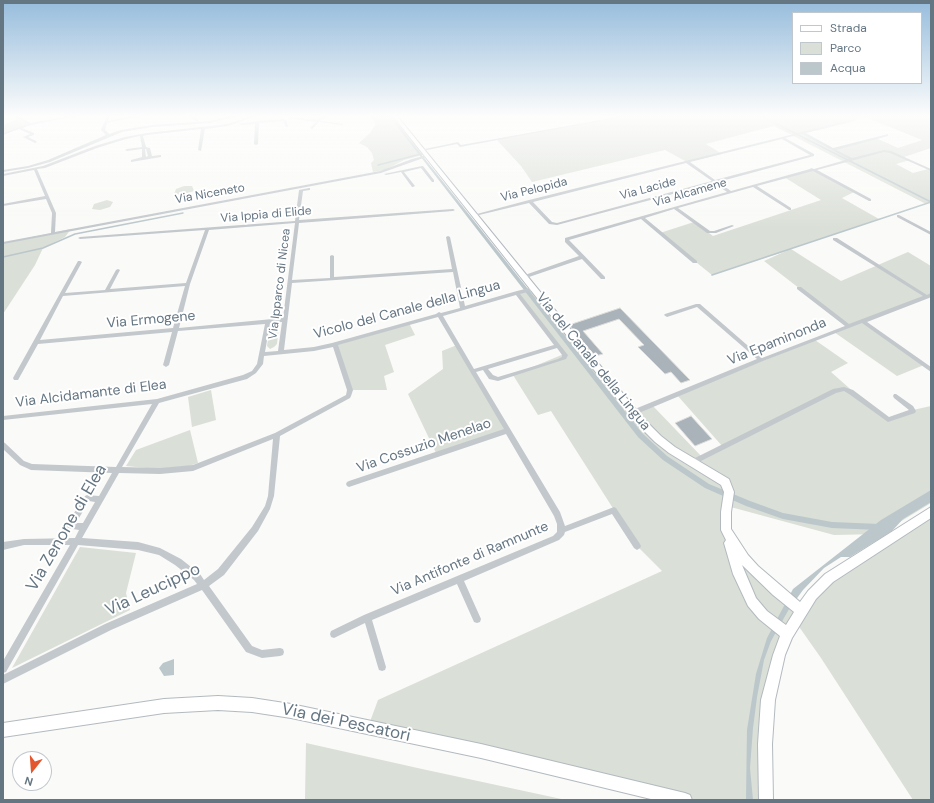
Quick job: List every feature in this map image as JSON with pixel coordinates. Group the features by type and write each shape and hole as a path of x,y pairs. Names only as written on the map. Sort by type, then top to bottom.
{"street":[{"path":"3,171 41,163 66,153"},
{"path":"143,153 144,158"},
{"name":"Via del Canale della Lingua","path":"424,153 632,413 663,444 691,463 720,478 728,487 729,492 726,506 726,530 738,551 754,570 781,594 800,608"},
{"name":"Via Pelopida","path":"474,215 721,153"},
{"name":"Via Lacide","path":"530,201 551,222 557,224 813,155 810,153"},
{"path":"841,153 851,159"},
{"name":"Via Alcamene","path":"582,257 567,241 569,238 812,169 876,153"},
{"name":"Via Alcamene","path":"893,153 931,170"},
{"path":"3,175 36,170 79,154"},
{"path":"132,161 160,156"},
{"name":"Via Niceneto","path":"3,243 53,232 301,189 386,170 419,158 426,157"},
{"path":"687,162 730,192"},
{"path":"301,189 422,167 433,181"},
{"path":"812,169 870,200"},
{"path":"36,170 54,212 53,232"},
{"path":"402,171 413,186"},
{"path":"754,186 790,209"},
{"name":"Via Ipparco di Nicea","path":"281,352 291,282 301,189"},
{"path":"3,205 48,197"},
{"path":"675,208 709,232 714,232 732,226"},
{"name":"Via Ippia di Elide","path":"80,238 207,230 453,210"},
{"path":"898,216 931,234"},
{"path":"641,218 695,262"},
{"path":"166,365 188,284 207,230"},
{"path":"448,237 463,308"},
{"path":"836,239 929,296"},
{"path":"332,256 332,279"},
{"path":"524,277 582,257 603,278"},
{"path":"16,378 80,262"},
{"path":"107,291 118,270"},
{"path":"291,282 455,270"},
{"path":"62,295 188,284"},
{"path":"799,288 848,326"},
{"name":"Vicolo del Canale della Lingua","path":"263,354 314,349 335,344 532,289"},
{"path":"485,369 491,377 498,379 558,360 565,356 519,292"},
{"name":"Via Epaminonda","path":"632,413 761,360 929,296"},
{"path":"667,315 698,305 761,360"},
{"name":"Via Antifonte di Ramnunte","path":"334,634 367,618 556,538 562,530 557,514 439,314"},
{"name":"Via Ermogene","path":"36,342 286,320"},
{"path":"263,354 268,321"},
{"path":"862,321 931,370"},
{"path":"3,445 20,461 31,467 47,469 118,469 160,471 189,468 278,435 349,394 350,390 335,344"},
{"path":"473,371 485,369 558,346"},
{"name":"Via Alcidamante di Elea","path":"3,418 156,401 248,376 259,367 263,354"},
{"path":"691,463 835,391 844,389 851,392 888,420 913,411 896,396"},
{"name":"Via Zenone di Elea","path":"3,669 156,401"},
{"name":"Via Cossuzio Menelao","path":"349,484 507,431"},
{"name":"Via Leucippo","path":"3,680 108,627 204,585 217,575 228,565 266,512 271,496 278,435"},
{"path":"85,527 70,526 87,498 101,498"},
{"path":"562,530 614,510 637,546"},
{"path":"766,800 765,744 768,700 786,633 800,608 829,578 931,512"},
{"path":"726,530 739,574 752,602 768,619 786,633"},
{"path":"3,546 21,542 77,541 135,546 153,550 178,562 190,571 204,585 249,649 260,654 280,652"},
{"path":"739,574 754,570"},
{"path":"459,579 477,619"},
{"path":"367,618 382,667"},
{"name":"Via dei Pescatori","path":"3,730 164,706 218,703 252,705 291,711 467,748 685,800"}],"green space":[{"path":"372,153 422,153 423,155 404,160 385,170 373,172 371,163 374,160"},
{"path":"509,153 651,153 532,182 521,166"},
{"path":"671,153 722,154 687,162"},
{"path":"828,153 915,153 904,157 910,160 896,164 913,173 928,169 931,170 931,202 926,204"},
{"path":"812,169 854,192 842,198 879,219 791,249 841,281 908,252 931,266 931,295 863,321 924,365 897,376 834,332 848,326 764,261 786,251 712,275 660,233 694,222 713,236 821,200 784,177"},
{"path":"184,186 192,186 194,191 182,195 174,194 176,189"},
{"path":"107,200 113,202 110,207 100,210 92,209 94,204"},
{"path":"71,229 65,237 43,248 35,265 3,314 3,243"},
{"path":"533,289 632,413 652,405 702,457 723,447 677,395 815,340 848,363 831,372 857,395 890,420 913,410 931,406 931,503 880,534 834,535 727,506 733,542 798,607 779,655 766,800 685,800 368,727 378,700 662,571 637,546 551,411 538,415 513,375 564,354 517,293"},
{"path":"276,323 279,325 277,344 270,349 267,346 270,326 271,324"},
{"path":"409,323 415,335 385,345 394,372 384,376 387,390 350,390 335,344"},
{"path":"457,345 507,431 437,455 408,394 443,369 442,351"},
{"path":"211,390 216,420 192,427 188,397"},
{"path":"190,430 198,463 189,466 156,469 126,466 136,450"},
{"path":"931,512 931,800 913,800 821,658 795,621 812,595"},
{"path":"80,547 136,553 126,593 130,610 12,668"},
{"path":"306,743 422,769 566,800 305,800"}],"water":[{"path":"931,490 931,502 903,519 892,531 850,557 841,557 824,568 803,590 789,609 771,641 764,660 753,728 750,768 753,800 746,800 747,730 756,674 767,638 793,589 881,520"},
{"path":"174,659 174,675 164,676 159,668 163,663"}],"building":[{"path":"620,308 690,380 681,383 671,372 665,374 638,347 644,345 619,319 583,331 603,354 595,356 569,325"},
{"path":"691,416 712,439 695,446 675,423"}],"waterway":[{"path":"419,153 640,435 665,458 707,486 748,504 783,516 832,525 879,527"},
{"path":"712,275 931,202 835,153"},
{"path":"378,165 421,154"},
{"path":"3,257 43,248 75,234 183,213"}]}
